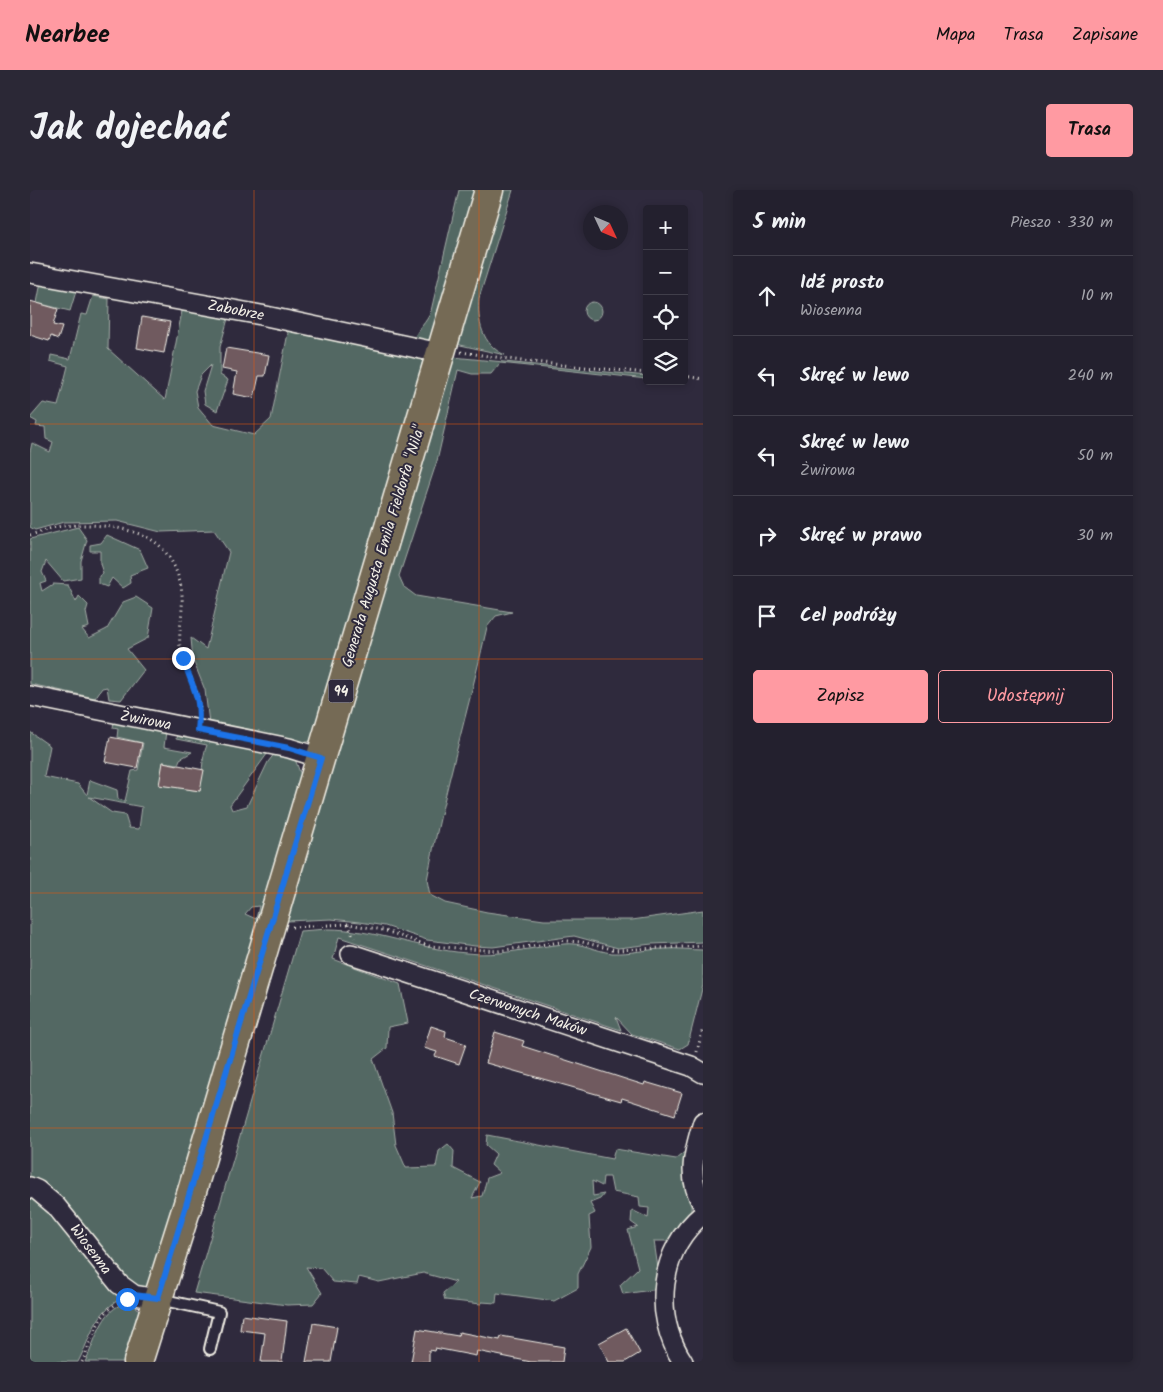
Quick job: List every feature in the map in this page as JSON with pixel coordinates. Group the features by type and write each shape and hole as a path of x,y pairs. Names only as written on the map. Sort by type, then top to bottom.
{"main road":[{"name":"Generała Augusta Emila Fieldorfa \"Nila\"","path":"138,1362 146,1297 269,930 489,190"}],"street":[{"name":"Zabobrze","path":"30,274 261,315 441,351"},
{"name":"Żwirowa","path":"30,696 289,748 321,758"},
{"name":"Czerwonych Maków","path":"351,954 698,1070"},
{"path":"703,1122 692,1168 694,1184 703,1205"},
{"name":"Wiosenna","path":"30,1187 37,1190 56,1206 114,1279 146,1297"},
{"path":"683,1362 675,1350 668,1329 663,1297 665,1277 668,1262 676,1245 685,1231 703,1214"}],"lane":[{"path":"146,1297 219,1312 210,1349"}],"path":[{"path":"441,351 643,373"},
{"path":"688,377 703,379"},
{"path":"30,535 61,526 97,526 144,536 156,542 166,552 178,577 181,589 180,647 186,669 197,692 200,711 198,730"},
{"path":"269,930 320,924 348,924 383,930 429,946 498,951 568,941 582,942 616,950 703,946"},
{"path":"698,1070 703,1028"},
{"path":"82,1362 106,1312 115,1304 146,1297"}],"green space":[{"path":"459,190 480,190 433,339 428,342 413,341 431,311"},
{"path":"502,190 513,190 479,298 479,315 480,324 486,339 497,351 505,355 456,344"},
{"path":"41,282 77,288 70,311 37,303"},
{"path":"93,296 109,299 108,349 165,400 183,306 229,315 220,347 220,375 228,380 217,411 205,404 203,391 211,365 201,375 195,391 198,407 213,425 254,435 271,419 288,333 282,325 420,357 423,361 312,741 303,743 209,723 205,690 193,660 191,638 206,649 229,552 214,530 161,532 117,521 64,522 35,530 30,527 30,452 32,443 50,452 53,442 46,439 45,427 36,426 37,422 30,418 43,403 58,406 68,366 50,361 51,355 70,359 81,314 87,315"},
{"path":"593,302 599,305 602,311 599,317 593,320 587,317 584,311 587,305"},
{"path":"453,357 643,376 643,379 500,363 491,374 472,374 458,370 437,461 399,576 404,587 416,596 512,612 496,616 487,627 433,848 427,880 430,895 445,903 487,912 544,920 632,920 703,910 703,942 652,944 618,948 574,936 493,947 427,940 385,926 360,922 331,919 287,921"},
{"path":"78,527 87,540 81,561 81,578 63,581 46,561 42,572 46,581 40,583 42,591 53,584 68,585 76,602 79,596 88,605 86,612 89,627 82,629 89,638 107,629 123,602 136,597 153,608 148,638 127,649 144,670 121,700 109,699 107,687 102,688 95,698 30,684 30,539"},
{"path":"107,535 140,550 148,568 130,575 131,583 123,588 112,578 107,587 99,584 99,576 103,573 100,564 100,551 90,551 90,545 101,543"},
{"path":"114,720 166,731 164,747 192,752 180,759 178,764 163,762 160,785 200,791 207,745 176,739 177,733 270,750 230,805 232,810 247,806 268,762 275,753 295,759 302,778 150,1282 143,1289 132,1287 30,1180 30,732 50,746 44,777 78,784 87,795 90,780 117,790 118,799 125,801 132,771 138,770 143,743 117,737 118,729 113,728","holes":["89,797 142,807 139,829 129,828 125,815 112,813","259,906 256,919 245,914 251,907"]},
{"path":"328,929 363,932 431,948 479,954 503,953 551,945 570,944 582,945 612,953 670,949 703,950 703,985 688,1044 680,1049 632,1034 616,1017 621,1030 339,937 333,959 400,984 408,1023 388,1027 387,1048 373,1059 392,1113 396,1145 406,1168 436,1167 439,1151 448,1144 454,1151 453,1168 480,1182 472,1198 482,1196 487,1178 500,1173 491,1165 496,1154 486,1145 487,1135 612,1159 615,1149 676,1159 692,1146 691,1214 683,1227 668,1241 654,1241 660,1282 659,1289 623,1294 620,1285 638,1268 628,1230 638,1227 631,1222 632,1210 648,1218 649,1208 640,1207 639,1197 613,1192 610,1177 603,1177 602,1186 592,1181 593,1196 604,1194 600,1199 590,1203 595,1213 589,1216 591,1247 578,1274 578,1288 554,1301 497,1293 496,1303 482,1302 481,1304 445,1300 443,1293 456,1282 423,1273 379,1282 359,1277 357,1284 333,1282 321,1268 306,1267 322,1293 313,1304 287,1305 194,1293 300,931"},
{"path":"30,1192 43,1200 125,1297 115,1302 101,1316 78,1362 30,1362"},
{"path":"133,1303 139,1310 129,1362 85,1362 97,1334 108,1315 114,1308 123,1304"}],"building":[{"path":"30,301 58,309 53,325 62,327 58,339 51,336 49,341 30,335"},
{"path":"142,317 170,322 164,353 137,348"},
{"path":"226,348 269,355 265,376 259,376 254,398 233,394 237,372 222,369"},
{"path":"110,737 142,743 137,768 105,762"},
{"path":"163,762 204,770 200,791 159,785"},
{"path":"431,1026 446,1031 445,1037 466,1044 459,1064 435,1056 437,1052 424,1048"},
{"path":"495,1032 524,1041 522,1046 644,1085 645,1082 682,1093 675,1115 622,1098 621,1101 486,1063"},
{"path":"242,1315 287,1321 282,1362 261,1362 265,1333 240,1330"},
{"path":"313,1323 337,1327 331,1362 306,1362"},
{"path":"626,1328 640,1353 625,1362 609,1362 599,1343"},
{"path":"417,1329 458,1336 459,1332 500,1340 501,1336 564,1347 562,1362 531,1362 477,1351 476,1356 435,1348 434,1351 429,1350 429,1362 411,1362"}],"route":[{"path":"127,1299 134,1295 158,1298 192,1191 321,758 289,748 198,730 200,711 197,692 183,658"}]}
